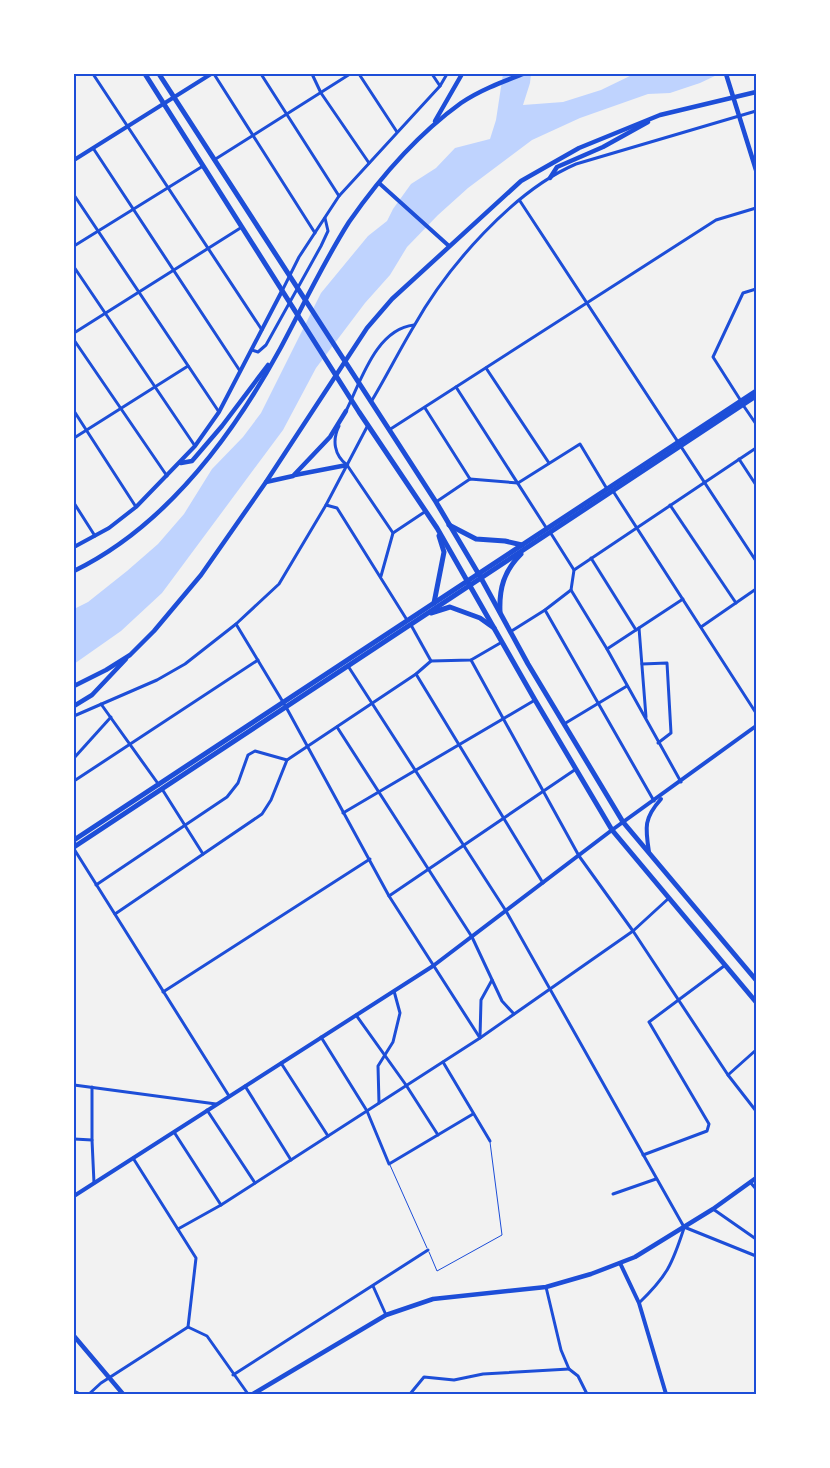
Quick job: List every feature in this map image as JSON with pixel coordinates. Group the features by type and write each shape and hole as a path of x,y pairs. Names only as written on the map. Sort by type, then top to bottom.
{"main road":[{"path":"145,74 359,412 437,528 612,830 756,1002"},
{"path":"159,74 436,502 563,724 623,822 756,980"},
{"path":"433,124 462,74"},
{"path":"74,571 90,563 152,520 203,466 243,409 279,350 336,242 363,202 379,183 433,124 463,102 490,87 523,74"},
{"path":"726,74 756,170"},
{"path":"74,706 98,690 177,605 266,482 367,328 392,299 521,181 579,148 660,116 756,92"},
{"path":"550,178 557,166 609,144 660,116"},
{"path":"181,462 192,461 279,350"},
{"path":"742,403 756,391"},
{"path":"480,576 522,546 742,403 756,396"},
{"path":"294,476 330,438 346,411"},
{"path":"266,482 347,465"},
{"path":"449,525 476,539 505,541 522,546"},
{"path":"434,603 444,552 437,528"},
{"path":"500,615 500,600 508,567 529,546 549,530"},
{"path":"285,705 348,666 434,603 529,546"},
{"path":"74,840 160,787 409,623 426,614 469,583"},
{"path":"426,614 450,607 480,618 496,630"},
{"path":"74,686 106,670 130,654"},
{"path":"74,848 160,787"},
{"path":"253,1394 386,1314 433,1299 546,1287 591,1274 636,1257 713,1209 756,1178"},
{"path":"74,1336 123,1394"}],"street":[{"path":"93,74 262,331"},
{"path":"74,160 213,74 315,233"},
{"path":"261,74 339,196"},
{"path":"312,74 320,93 369,163"},
{"path":"214,160 350,74"},
{"path":"359,74 397,132"},
{"path":"432,74 440,86"},
{"path":"74,548 109,528 136,507 195,446 219,412 289,276 339,196 440,86 447,74"},
{"path":"369,400 414,325 448,276 500,217 550,178 576,164 756,111"},
{"path":"93,148 240,371"},
{"path":"74,246 203,166"},
{"path":"379,183 449,246"},
{"path":"74,196 219,412"},
{"path":"520,201 756,561"},
{"path":"389,430 716,220 756,208"},
{"path":"252,350 258,352 266,345 306,275 328,231 325,218"},
{"path":"74,333 242,227"},
{"path":"74,267 195,446"},
{"path":"756,289 743,293 713,357 756,424"},
{"path":"393,533 347,465 339,459 335,446 336,434 380,346 388,335 403,326 414,325"},
{"path":"74,340 167,476"},
{"path":"74,438 188,366"},
{"path":"486,368 549,463"},
{"path":"456,388 574,570 571,590 607,649 681,782"},
{"path":"424,408 470,479"},
{"path":"74,411 136,507"},
{"path":"74,716 157,680 185,664 236,624 279,584 326,504 368,425"},
{"path":"436,502 470,479 518,483 580,444 637,528 756,713"},
{"path":"574,570 756,448"},
{"path":"739,460 756,484"},
{"path":"74,503 95,536"},
{"path":"326,504 337,508 431,661"},
{"path":"670,505 736,603"},
{"path":"381,577 393,533 426,512"},
{"path":"591,558 637,629 642,664 646,720"},
{"path":"701,627 756,589"},
{"path":"510,632 545,610 571,590"},
{"path":"607,649 683,599"},
{"path":"545,610 599,702 654,802"},
{"path":"236,624 285,705 389,896 480,1038"},
{"path":"114,914 262,814 271,800 287,760 416,674 431,661 471,660 503,642"},
{"path":"74,780 258,660"},
{"path":"471,660 579,856 633,931 728,1075 756,1111"},
{"path":"642,664 667,663 671,733 658,742"},
{"path":"348,666 506,911 684,1227 756,1256"},
{"path":"416,674 544,883"},
{"path":"563,724 627,686"},
{"path":"343,813 535,700"},
{"path":"101,704 160,787 203,854"},
{"path":"74,758 111,717"},
{"path":"74,1196 433,966 612,830 668,792 756,726"},
{"path":"336,727 472,937 502,1001 514,1014"},
{"path":"96,885 227,797 238,783 248,755 255,751 287,760"},
{"path":"389,896 576,769"},
{"path":"649,854 646,827 648,814 668,792"},
{"path":"74,848 229,1096"},
{"path":"163,992 370,859"},
{"path":"178,1229 221,1205 480,1038 633,931 670,898"},
{"path":"643,1155 707,1131 709,1124 649,1022 724,966"},
{"path":"480,1038 481,1000 492,980"},
{"path":"379,1103 378,1066 392,1042 400,1013 394,991"},
{"path":"356,1015 406,1085 438,1135"},
{"path":"321,1037 367,1111 390,1164 473,1114"},
{"path":"728,1075 756,1050"},
{"path":"281,1062 328,1136"},
{"path":"443,1062 490,1141"},
{"path":"74,1085 216,1104"},
{"path":"245,1085 291,1160"},
{"path":"92,1087 94,1183"},
{"path":"207,1110 255,1183"},
{"path":"174,1131 221,1205"},
{"path":"74,1139 92,1140"},
{"path":"89,1394 101,1383 110,1379 188,1327 196,1258 133,1158"},
{"path":"613,1194 656,1179"},
{"path":"750,1182 756,1189"},
{"path":"713,1209 756,1239"},
{"path":"639,1303 662,1281 674,1258 684,1227"},
{"path":"233,1374 428,1250"},
{"path":"620,1263 639,1303 666,1394"},
{"path":"373,1286 386,1314"},
{"path":"546,1287 561,1350 569,1369 578,1376 587,1394"},
{"path":"188,1327 206,1336 248,1394"},
{"path":"410,1394 424,1376 454,1380 483,1374 569,1369"},
{"path":"74,1391 80,1394"}],"lane":[{"path":"390,1164 437,1271 502,1234 490,1141"}],"water":[{"path":"503,74 531,74 523,105 563,102 601,90 634,74 719,74 700,83 670,93 648,94 580,118 532,140 468,188 438,215 407,247 390,275 365,303 316,368 283,430 162,593 121,631 74,664 74,609 88,602 127,571 158,544 184,514 212,469 243,437 261,413 321,293 368,236 387,221 411,184 436,168 455,148 490,139 496,120"}]}
